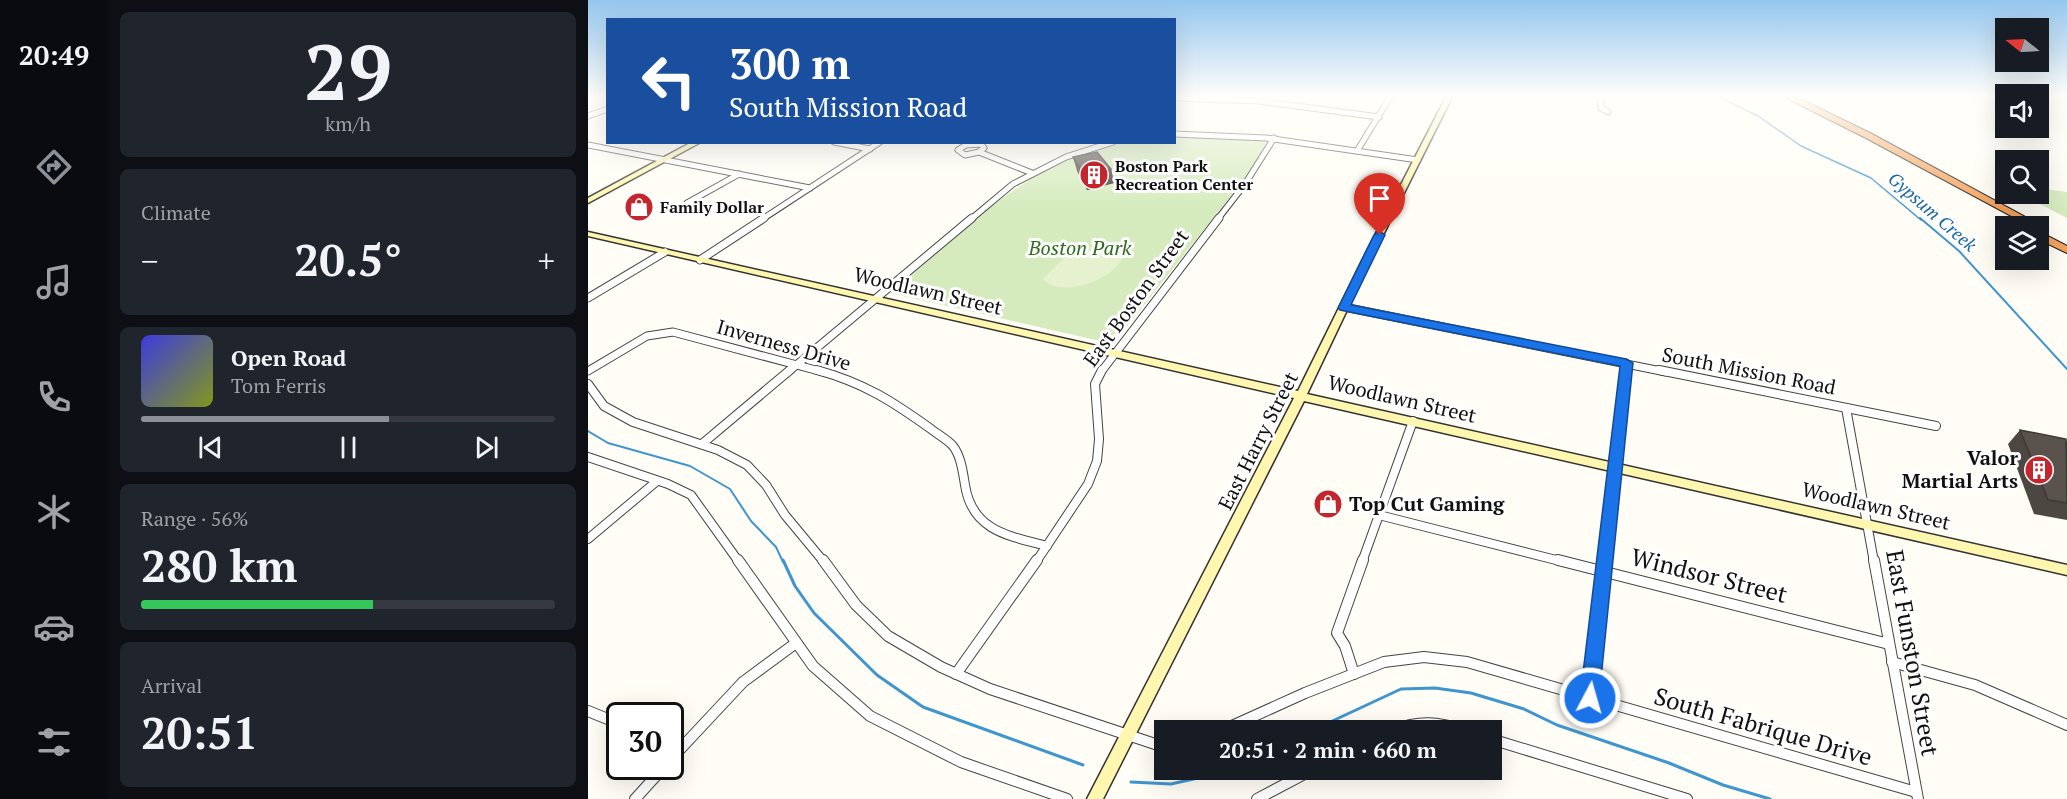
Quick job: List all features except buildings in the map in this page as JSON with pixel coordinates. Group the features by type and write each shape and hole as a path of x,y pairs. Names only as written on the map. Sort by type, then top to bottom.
{"highway":[{"path":"1854,134 2007,216"},
{"path":"1865,134 2018,216"},
{"path":"2049,233 2067,243"},
{"path":"2049,240 2067,250"}],"street":[{"path":"1223,134 1274,138 1418,160"},
{"path":"1357,151 1368,134"},
{"name":"East Harry Street","path":"1095,799 1301,396 1431,134"},
{"name":"East Boston Street","path":"956,674 1088,484 1097,461 1099,439 1095,384 1113,353 1243,187 1274,138"},
{"path":"588,201 694,144"},
{"path":"844,144 870,149"},
{"path":"700,260 877,144"},
{"path":"702,444 1012,184 1066,157 1100,144"},
{"path":"588,145 810,188"},
{"path":"979,152 1032,173"},
{"path":"687,203 739,174"},
{"name":"Woodlawn Street","path":"588,234 2067,570"},
{"path":"588,298 664,252"},
{"name":"South Mission Road","path":"1344,308 1936,426"},
{"name":"Inverness Drive","path":"588,371 647,336 673,332 850,379 895,403 953,446 959,456 967,500 980,519 994,530 1006,535 1047,546"},
{"path":"1590,698 1626,363"},
{"path":"588,384 604,406 633,422 702,444 747,465 766,484 785,515 816,550 856,605 888,636 956,674 990,689 1154,744"},
{"name":"East Funston Street","path":"1846,408 1917,796"},
{"path":"1354,674 1345,646 1337,633 1413,421"},
{"path":"588,457 691,495 813,666 870,716 961,762 1067,799"},
{"path":"588,539 657,481"},
{"name":"Windsor Street","path":"1379,515 1889,644"},
{"path":"684,738 743,682 796,643"},
{"name":"South Fabrique Drive","path":"1245,720 1305,693 1384,662 1424,657 1467,662 1917,796"},
{"path":"1892,662 1975,685 2067,725"},
{"path":"588,711 606,718"},
{"path":"1502,742 1687,799"},
{"path":"635,799 652,780"},
{"path":"1257,799 1293,780"}],"green space":[{"name":"Boston Park","path":"1176,136 1268,140 1253,168 1113,344 890,293 969,224 998,202 1059,163 1091,150 1119,144 1176,144"},
{"path":"2049,189 2067,192 2067,218 2040,204 2049,204"},
{"path":"1086,249 1123,257 1109,273 1086,284 1062,287 1051,285 1043,279 1070,252"}],"waterway":[{"name":"Gypsum Creek","path":"1784,134 1801,146 1871,178 1921,220"},
{"name":"Gypsum Creek","path":"1920,218 1959,251 2067,369"},
{"path":"588,431 608,443 690,466 730,489 751,521 776,547 783,562"},
{"path":"783,560 795,586 814,613 877,675 923,707 1083,765"},
{"path":"1334,720 1401,689 1435,688 1471,693 1524,709 1557,725 1669,763 1723,785 1770,799"},
{"path":"1131,782 1171,784 1189,780"}],"place":[{"name":"Boston Park Recreation Center","path":"1094,175"},
{"name":"Family Dollar","path":"639,207"},
{"name":"Valor Martial Arts","path":"2039,470"},
{"name":"Top Cut Gaming","path":"1328,504"}],"route":[{"path":"1380,235 1344,308 1626,363 1590,698"}]}
